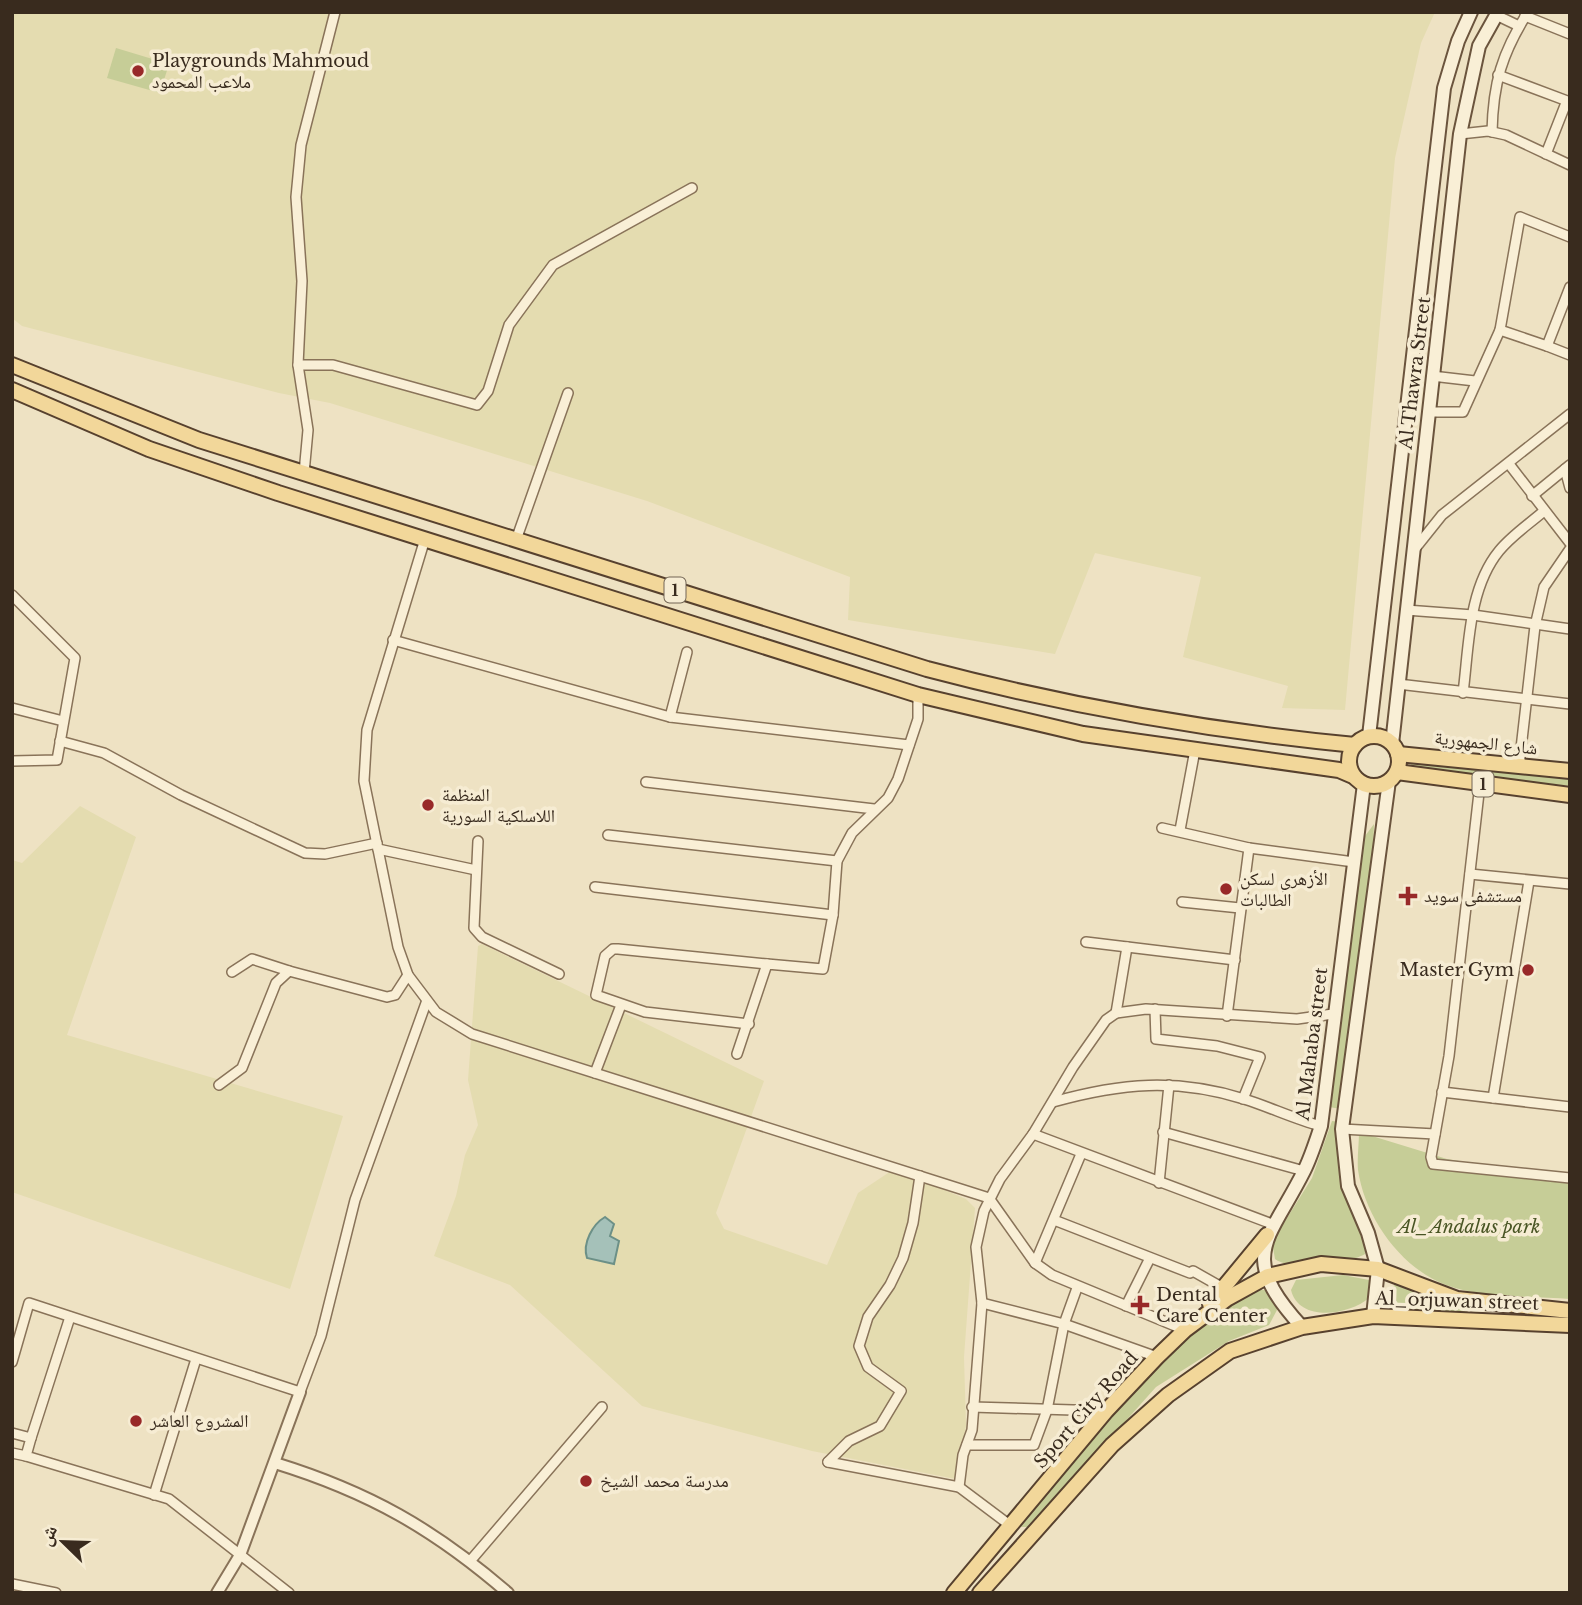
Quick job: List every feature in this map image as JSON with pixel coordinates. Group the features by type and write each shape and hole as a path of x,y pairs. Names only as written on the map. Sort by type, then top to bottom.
{"main road":[{"name":"Al Thawra Street","path":"1369,736 1444,88 1458,41 1471,12"},
{"name":"Al Thawra Street","path":"1395,749 1398,684 1461,134 1479,46 1497,14"},
{"name":"1","path":"12,365 199,440 927,669 1000,689 1239,733 1355,745"},
{"name":"1","path":"12,390 149,449 190,463 918,695 1083,734 1339,770 1359,780"},
{"path":"1409,393 1420,396 1430,394"},
{"path":"1406,427 1426,428"},
{"path":"190,463 197,454 199,440"},
{"path":"994,713 1000,689"},
{"path":"1373,1316 1378,1269 1368,1233 1348,1186 1342,1129 1381,823 1393,777 1395,749 1378,736 1369,736 1355,745 1349,760 1359,780 1377,786 1393,777"},
{"path":"1265,760 1304,759 1308,752 1301,739"},
{"name":"شارع الجمهورية","path":"1395,749 1570,771"},
{"name":"1","path":"1393,777 1570,794"},
{"name":"Al Mahaba street","path":"1270,1229 1304,1171 1321,1126 1333,1014 1360,820 1359,780"},
{"path":"1360,820 1368,817 1381,823"},
{"path":"1324,1110 1343,1112"},
{"path":"980,1593 1112,1446 1168,1395 1230,1351 1302,1327 1286,1308 1268,1276 1263,1252 1270,1229"},
{"path":"1199,1319 1270,1229"},
{"name":"Al_orjuwan street","path":"1268,1276 1321,1264 1378,1269 1457,1299 1570,1311"},
{"name":"Sport City Road","path":"954,1593 1106,1411 1157,1357 1199,1319 1228,1298 1268,1276"},
{"name":"Al_orjuwan street","path":"1302,1327 1373,1316 1431,1316 1570,1325"}],"street":[{"path":"304,472 309,430 298,365 302,281 296,197 301,145 335,12"},
{"path":"1497,14 1519,26"},
{"path":"1492,132 1493,100 1506,47 1527,14 1570,34"},
{"path":"1498,75 1568,105 1546,154"},
{"path":"1461,134 1492,132 1570,165"},
{"path":"298,365 333,365 477,404 488,391 509,325 553,265 692,188"},
{"path":"1428,412 1463,412 1500,330 1520,217 1570,237"},
{"path":"1547,346 1568,304 1570,287"},
{"path":"1500,330 1570,355"},
{"path":"1432,376 1475,381"},
{"path":"516,540 568,393"},
{"path":"1413,550 1442,514 1570,414"},
{"path":"1508,464 1570,542"},
{"path":"1532,496 1567,467"},
{"path":"1567,467 1570,488"},
{"path":"1463,693 1473,615 1483,576 1499,550 1544,511"},
{"path":"425,539 370,717 363,755 364,781 398,947 408,975 426,1003 447,1021 472,1034 989,1198 1035,1263 1077,1287 1185,1330"},
{"path":"1519,766 1529,700 1535,626 1544,587 1570,549"},
{"path":"12,595 75,659 57,760 12,761"},
{"path":"1406,610 1473,615 1570,629"},
{"path":"393,640 670,717 909,745"},
{"path":"670,717 687,652"},
{"path":"1398,684 1570,704"},
{"path":"749,1024 645,1012 596,995 605,956 613,949 823,969 833,915 837,861 852,833 874,808 888,798 898,779 918,719 918,695"},
{"path":"12,708 64,721"},
{"path":"60,741 104,753 181,795 305,853 325,854 377,846 476,870"},
{"path":"1180,830 1195,750"},
{"path":"646,782 874,808"},
{"path":"1480,784 1433,1164 1441,1167 1570,1178"},
{"path":"1162,828 1249,848 1354,862"},
{"path":"608,835 837,861"},
{"path":"478,841 472,921 476,932 559,974"},
{"path":"1227,1016 1249,848"},
{"path":"1470,874 1570,884"},
{"path":"1493,1098 1529,881"},
{"path":"595,887 833,915"},
{"path":"1182,902 1240,908"},
{"path":"1086,942 1235,960"},
{"path":"1115,1013 1127,947"},
{"path":"232,972 252,959 387,996 395,995 408,975"},
{"path":"737,1054 767,964"},
{"path":"219,1085 242,1068 276,983 289,971"},
{"path":"217,1593 240,1555 321,1336 355,1200 426,1003"},
{"path":"595,1073 621,1005"},
{"path":"959,1487 972,1430 982,1303 976,1247 980,1223 989,1198 1106,1020 1115,1013 1129,1009 1297,1019 1333,1014"},
{"path":"1155,1009 1156,1039 1217,1046 1261,1057 1244,1099"},
{"path":"1053,1102 1117,1086 1168,1085 1244,1099 1321,1126"},
{"path":"1159,1182 1168,1085"},
{"path":"1442,1092 1570,1107"},
{"path":"1342,1129 1436,1134"},
{"path":"1163,1132 1304,1171"},
{"path":"1033,1134 1159,1182 1270,1229"},
{"path":"1035,1263 1081,1154"},
{"path":"919,1176 913,1223 903,1258 890,1285 868,1317 859,1346 868,1367 901,1391 880,1426 849,1441 828,1462 959,1487 1011,1526"},
{"path":"1054,1220 1190,1273 1193,1270 1223,1288"},
{"path":"1126,1306 1150,1258"},
{"path":"967,1445 1034,1445 1047,1410 1064,1324 1077,1287"},
{"path":"12,1362 29,1303 300,1392"},
{"path":"982,1303 1064,1324 1157,1357"},
{"path":"26,1456 70,1317"},
{"path":"154,1495 196,1359"},
{"path":"471,1560 602,1407"},
{"path":"972,1407 1106,1411"},
{"path":"12,1433 31,1437"},
{"path":"12,1453 169,1499 289,1593"},
{"path":"275,1463 326,1479 377,1501 435,1534 471,1560 508,1593"},
{"path":"12,1584 56,1593"}],"shaded area":[{"path":"12,12 1435,12 1421,43 1395,158 1345,710 1282,708 1288,686 1183,657 1201,577 1095,553 1055,654 848,620 850,577 647,501 330,403 279,393 22,326 12,318"},
{"path":"80,806 136,837 67,1035 343,1116 290,1289 12,1192 12,860 22,863"},
{"path":"482,944 764,1081 716,1213 724,1229 827,1265 858,1193 894,1169 966,1199 975,1208 964,1357 966,1426 956,1479 812,1451 642,1406 510,1285 434,1256 456,1196 465,1155 478,1125 468,1080 478,946"}],"green space":[{"name":"Playgrounds Mahmoud ملاعب المحمود","path":"116,48 169,64 160,93 107,78"},
{"path":"1411,761 1570,779 1570,786 1411,768"},
{"path":"1374,824 1373,855 1341,1109 1329,1107 1365,836"},
{"path":"1332,1121 1341,1122 1343,1184 1365,1240 1365,1254 1346,1261 1320,1265 1283,1263 1275,1259 1272,1242 1312,1178"},
{"name":"Al_Andalus park","path":"1359,1132 1447,1159 1570,1180 1570,1299 1490,1294 1460,1289 1446,1285 1414,1267 1388,1239 1368,1206 1358,1170"},
{"path":"1343,1275 1369,1280 1369,1298 1350,1309 1314,1312 1296,1301 1291,1290 1296,1280"},
{"path":"1397,1283 1465,1308 1464,1314 1394,1309 1389,1306 1390,1289"},
{"path":"1258,1290 1266,1290 1274,1296 1277,1310 1269,1325 1229,1341 1156,1387 1031,1527 1021,1527 1023,1520 1132,1393 1163,1362 1226,1308"}],"water":[{"path":"605,1217 614,1224 610,1236 619,1241 614,1264 587,1258 586,1246 590,1234 596,1224"}],"place":[{"name":"Playgrounds Mahmoud ملاعب المحمود","path":"138,71"},
{"name":"المنظمة اللاسلكية السورية","path":"428,805"},
{"name":"الأزهري لسكن الطالبات","path":"1226,889"},
{"name":"مستشفى سويد","path":"1408,896"},
{"name":"Master Gym","path":"1528,970"},
{"name":"Dental Care Center","path":"1140,1305"},
{"name":"المشروع العاشر","path":"136,1421"},
{"name":"مدرسة محمد الشيخ","path":"586,1481"}]}
